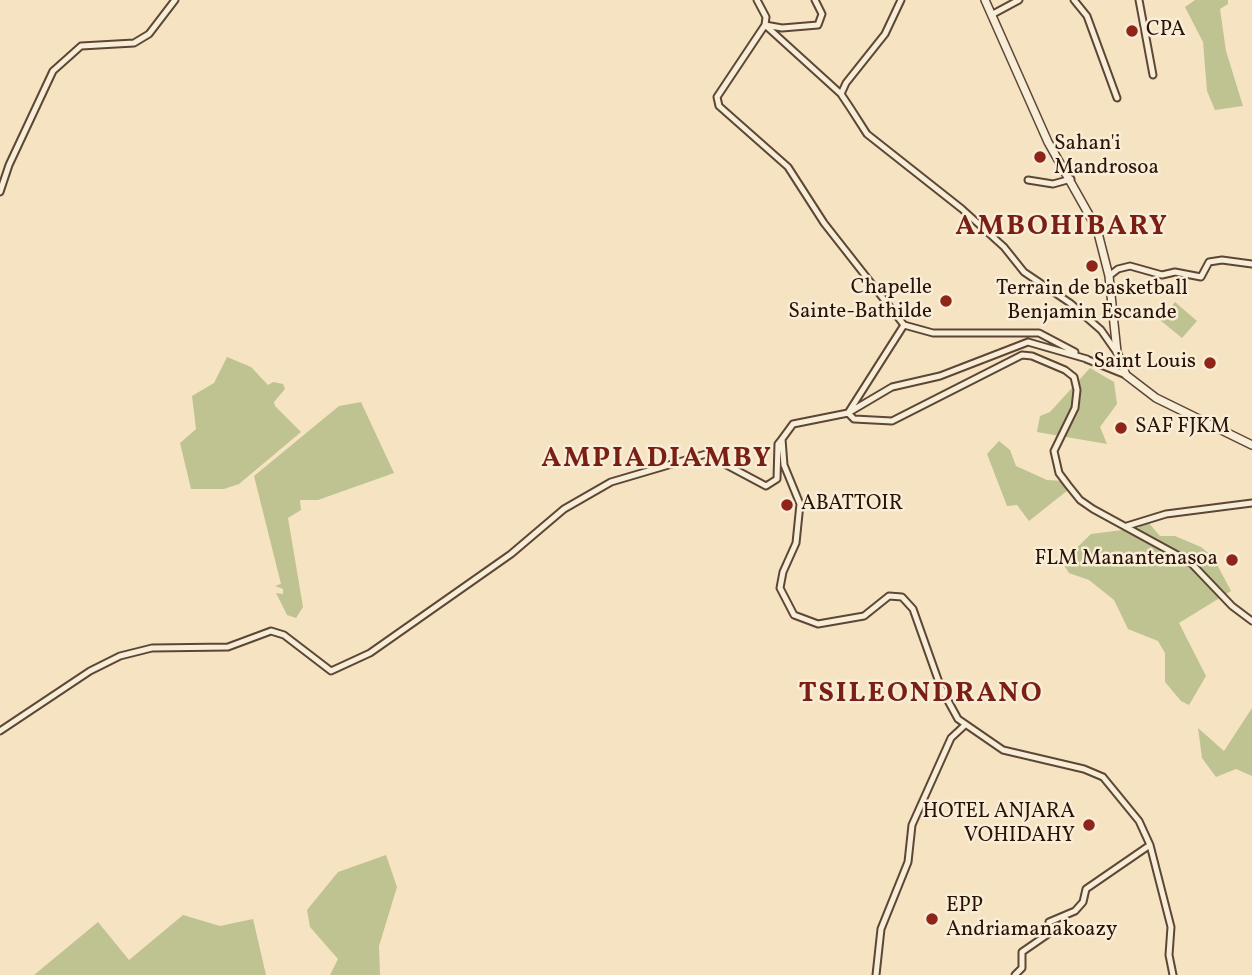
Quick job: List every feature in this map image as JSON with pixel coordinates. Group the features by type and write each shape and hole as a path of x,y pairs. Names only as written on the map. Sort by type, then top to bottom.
{"street":[{"path":"0,192 9,166 53,71 81,46 134,43 149,34 176,0"},
{"path":"757,0 766,17 765,24 717,97 719,106 788,167 824,223 904,325 933,333 1039,333 1087,359 1126,375 1156,398 1252,445"},
{"path":"765,24 782,28 818,25 822,14 816,0"},
{"path":"841,94 885,34 901,0"},
{"path":"985,0 1048,142 1097,229 1109,276 1117,352"},
{"path":"993,14 1018,0"},
{"path":"1075,1 1085,0"},
{"path":"1139,0 1153,75"},
{"path":"1075,1 1087,16 1117,98"},
{"path":"765,24 841,94 867,134 962,208 1004,247 1024,272 1070,303 1101,330 1117,352 1126,375"},
{"path":"1028,180 1053,184 1071,179"},
{"path":"1109,276 1118,269 1130,266 1162,275 1175,272 1201,277 1209,262 1222,260 1252,264"},
{"path":"848,413 904,325"},
{"path":"0,731 90,671 120,656 152,648 228,648 271,631 284,635 331,671 381,646 511,554 564,509 611,482 706,454 766,486 777,479 778,444 787,429 802,420 848,413 892,387 940,376 1028,342 1087,359"},
{"path":"848,413 854,419 892,421 1022,355 1032,356 1065,370 1074,377 1077,390 1069,423 1054,450 1059,473 1080,500 1190,562 1232,606 1252,621"},
{"path":"782,439 783,464 800,504 796,543 783,572 780,588 794,615 818,624 855,619 864,616 889,596 902,597 913,609 949,705 965,725 1003,750 1095,772 1125,802 1139,821 1150,845 1171,927 1169,955 1173,975"},
{"path":"1127,526 1166,514 1252,503"},
{"path":"876,975 881,929 908,862 912,825 951,738 965,725"},
{"path":"1015,975 1022,968 1023,952 1051,932 1049,922 1075,911 1083,902 1086,889 1150,845"}],"green space":[{"path":"1195,0 1228,0 1228,4 1220,9 1226,51 1243,106 1215,110 1207,91 1203,42 1185,7"},
{"path":"1175,302 1197,321 1182,338 1160,320"},
{"path":"227,357 251,367 268,385 273,382 283,384 285,389 274,402 275,406 301,432 239,484 224,489 191,489 180,443 196,429 192,396 214,383"},
{"path":"1090,368 1114,382 1117,404 1100,427 1107,444 1037,432 1040,416 1050,412"},
{"path":"361,402 394,473 318,500 300,500 301,510 288,518 303,607 296,618 287,615 276,593 283,594 283,589 275,586 281,584 254,476 339,406"},
{"path":"999,441 1010,450 1016,466 1047,480 1063,481 1068,490 1029,521 1017,505 1007,506 987,454"},
{"path":"1147,521 1160,536 1175,536 1201,547 1213,557 1231,591 1179,623 1206,676 1189,705 1181,701 1165,682 1165,653 1158,641 1128,629 1114,600 1089,580 1069,573 1062,562 1091,534 1138,528"},
{"path":"1252,708 1252,776 1236,769 1216,777 1202,758 1198,728 1224,751"},
{"path":"386,855 397,887 379,946 380,975 330,975 338,959 310,927 307,910 338,872"},
{"path":"183,915 220,926 253,919 266,975 34,975 98,922 129,960"}],"place":[{"name":"CPA","path":"1132,31"},
{"name":"Sahan'i Mandrosoa","path":"1040,157"},
{"name":"Terrain de basketball Benjamin Escande","path":"1092,266"},
{"name":"Chapelle Sainte-Bathilde","path":"946,301"},
{"name":"Saint Louis","path":"1210,363"},
{"name":"SAF FJKM","path":"1121,428"},
{"name":"ABATTOIR","path":"787,505"},
{"name":"FLM Manantenasoa","path":"1232,560"},
{"name":"HOTEL ANJARA VOHIDAHY","path":"1089,825"},
{"name":"EPP Andriamanakoazy","path":"932,919"}],"district":[{"name":"AMBOHIBARY","path":"1062,229"},
{"name":"AMPIADIAMBY","path":"657,461"},
{"name":"TSILEONDRANO","path":"921,696"}]}
